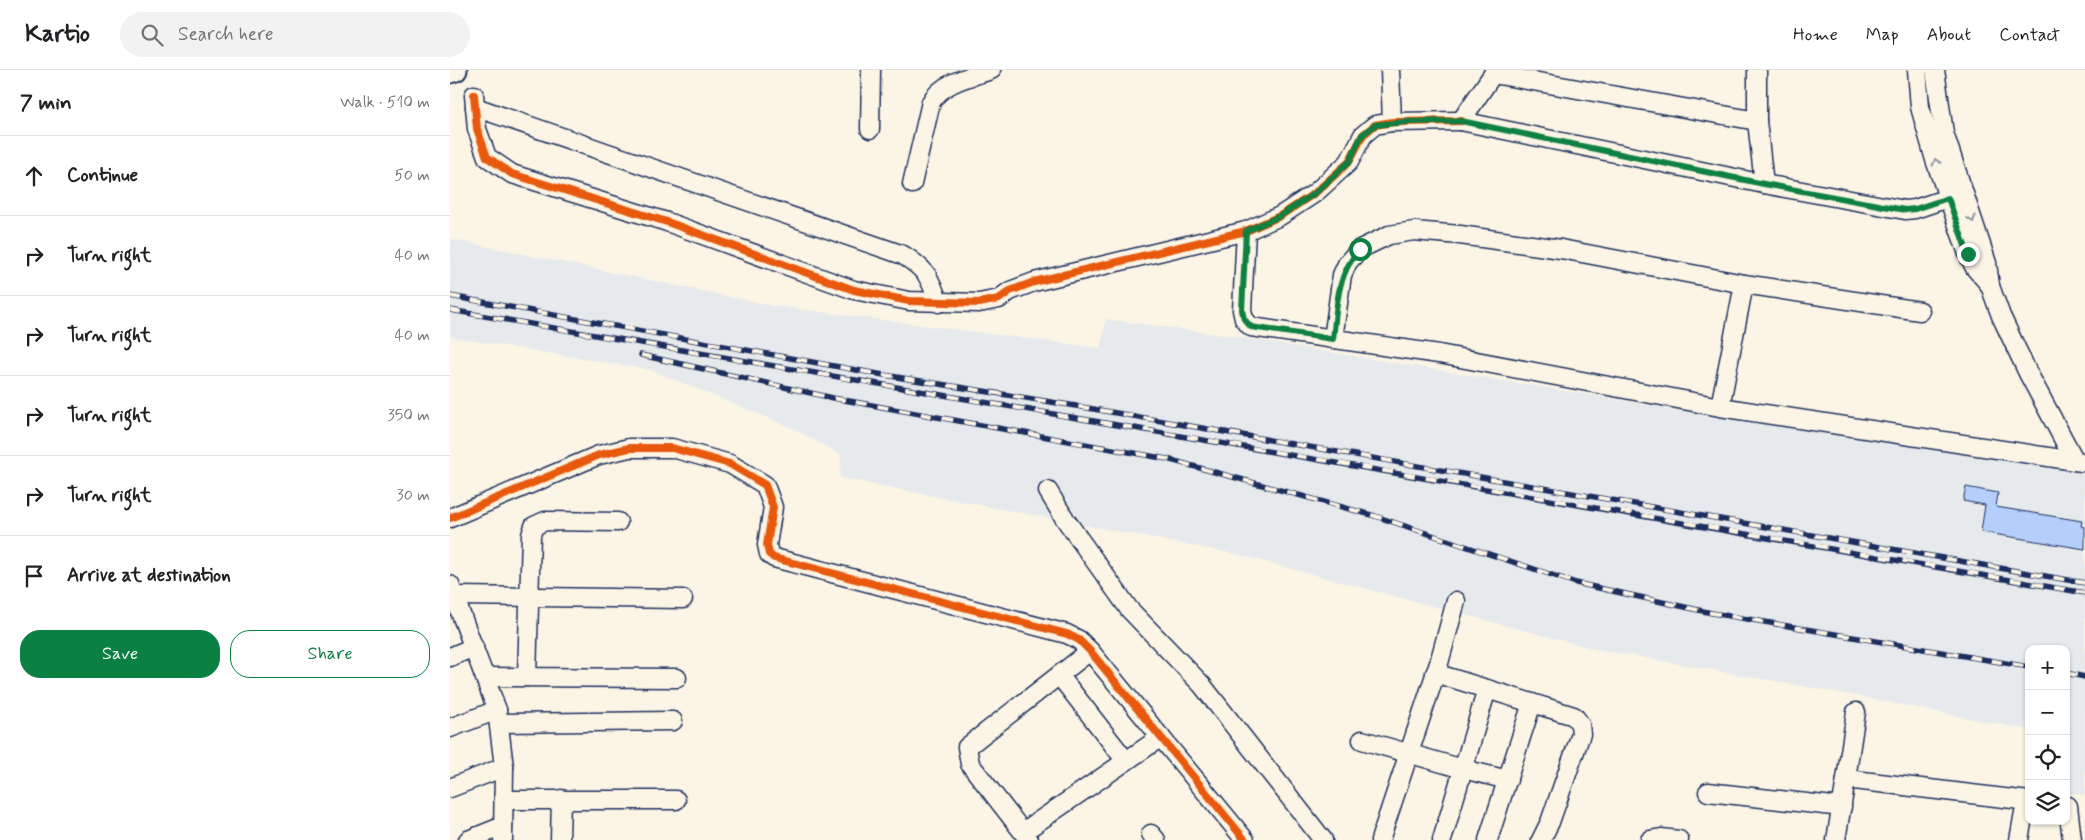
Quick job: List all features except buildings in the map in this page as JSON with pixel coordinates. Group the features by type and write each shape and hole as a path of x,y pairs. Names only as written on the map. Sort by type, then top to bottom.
{"street":[{"path":"450,72 456,70"},
{"path":"870,129 871,70"},
{"path":"912,184 931,102 936,93 946,86 991,70"},
{"path":"1390,70 1392,122"},
{"path":"1918,70 1920,107 1948,198 1968,254 1975,268 1990,286"},
{"path":"1935,70 1944,134 1987,263 1990,286 2001,316 2028,373 2080,462"},
{"path":"1753,71 1764,184"},
{"path":"1461,121 1496,72 1757,121"},
{"path":"939,302 929,276 918,264 903,255 475,101 477,129 486,157 512,174 667,222 854,290 909,301 939,302 979,303 1034,282 1246,231 1280,216 1315,193 1349,162 1362,135 1375,125 1392,122 1461,121 1764,184 1905,210 1915,209 1948,198"},
{"path":"1246,231 1242,310 1244,319 1251,327 1439,354 1720,407 2080,462"},
{"path":"1333,339 1342,275 1348,262 1360,249 1382,238 1414,231 1460,235 1561,249 1744,284 1920,311"},
{"path":"1720,407 1744,284"},
{"path":"450,518 599,455 629,448 672,448 730,464 765,485 773,507 767,545 769,554 774,558 1067,634 1079,640 1245,840"},
{"path":"1048,491 1065,519 1129,609 1202,685 1323,840"},
{"path":"526,677 531,535 534,526 538,523 618,522"},
{"path":"468,840 503,833 504,767 498,717 474,647 451,589 529,597 683,599"},
{"path":"1380,840 1435,673 1456,602"},
{"path":"450,657 474,647"},
{"path":"1090,651 967,747 970,764 1026,836 1161,737"},
{"path":"1435,673 1574,716 1580,724 1581,734 1550,822 1541,840"},
{"path":"1059,675 1126,761"},
{"path":"485,677 677,678"},
{"path":"1442,840 1488,689"},
{"path":"1488,840 1532,703"},
{"path":"1836,840 1856,712"},
{"path":"450,728 498,717 673,720"},
{"path":"1362,740 1508,780"},
{"path":"450,788 504,767"},
{"path":"1846,779 2025,801"},
{"path":"1708,792 1842,808"},
{"path":"504,800 561,798 676,800"},
{"path":"560,840 561,798"},
{"path":"2072,840 2073,807"},
{"path":"2019,840 2025,814"},
{"path":"1650,840 1661,838 1678,840"}],"shaded area":[{"path":"450,239 775,306 1100,348 1106,319 1239,337 1705,414 2033,463 2085,473 2085,795 2070,793 2070,645 2025,645 2025,729 1851,695 1595,649 1235,554 840,478 841,455 790,427 651,370 450,337"}],"railway":[{"path":"450,296 878,374 1082,407 2085,583"},
{"path":"450,310 2085,593"},
{"path":"641,355 833,398 1167,459 1375,516 1576,583 1712,613 2025,666"},
{"path":"2070,674 2085,677"}],"cycle path":[{"path":"474,95 477,129 487,157 512,174 667,222 854,290 909,301 979,303 999,299 1010,291 1034,282 1246,231 1280,216 1315,193 1349,162 1363,135 1375,125 1392,122 1461,121"},
{"path":"450,518 599,455 629,448 672,448 730,464 765,485 773,507 767,545 769,554 774,558 1067,634 1079,640 1245,840"}],"route":[{"path":"1360,249 1348,262 1342,275 1333,339 1251,327 1244,319 1242,310 1246,231 1280,216 1315,193 1349,162 1362,135 1375,125 1392,122 1461,121 1764,184 1905,210 1915,209 1948,198 1968,254"}]}
